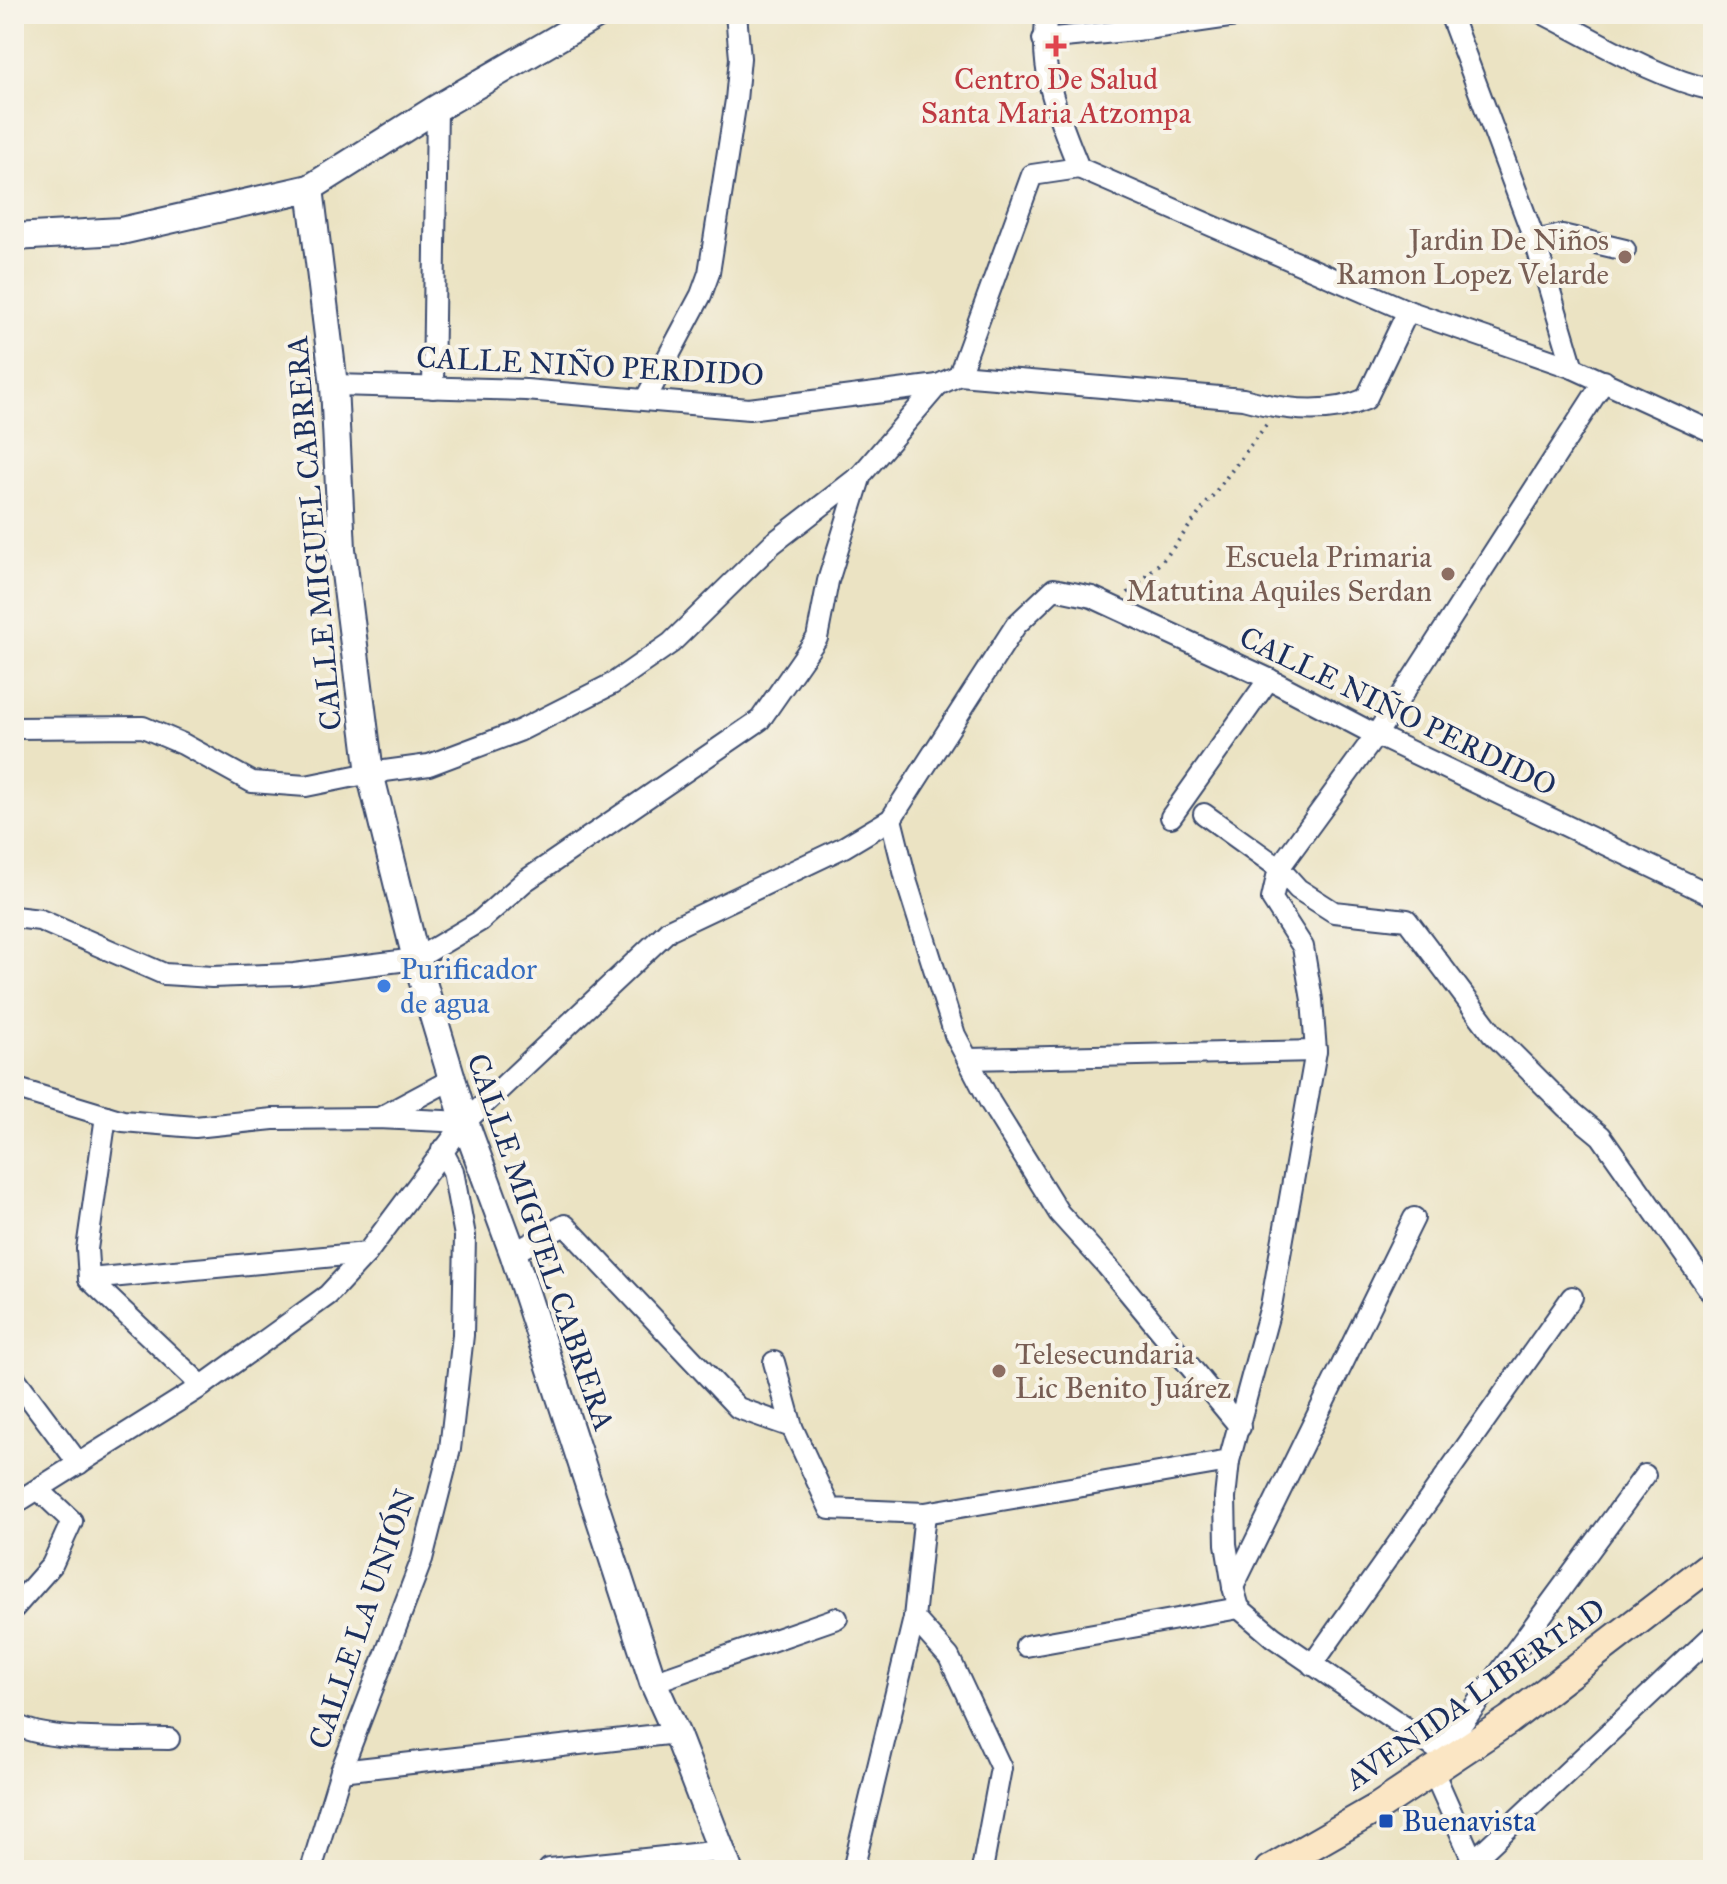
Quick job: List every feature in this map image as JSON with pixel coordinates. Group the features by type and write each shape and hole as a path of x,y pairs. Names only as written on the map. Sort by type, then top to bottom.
{"main road":[{"name":"AVENIDA LIBERTAD","path":"1269,1870 1377,1808 1441,1761 1509,1720 1713,1563"}],"street":[{"path":"14,237 121,231 310,188 437,108 599,14"},
{"path":"645,400 701,295 709,273 736,100 740,58 736,14"},
{"path":"1047,14 1043,39 1046,75 1053,105 1079,168"},
{"path":"1043,39 1146,29 1250,14"},
{"path":"1450,14 1535,241 1573,368"},
{"path":"1544,14 1647,66 1690,85 1713,90"},
{"path":"433,388 437,108"},
{"path":"959,375 1032,175 1079,168 1408,311 1573,368 1713,432"},
{"name":"CALLE MIGUEL CABRERA","path":"310,188 334,385 342,549 370,773 416,959 465,1122 513,1253 653,1682 726,1860"},
{"path":"1535,241 1562,235 1625,250"},
{"path":"14,728 143,727 183,744 252,782 306,786 429,765 519,731 612,684 671,643 772,544 861,475 938,385 959,375 1243,399 1278,409 1346,408 1366,399 1408,311"},
{"path":"1604,381 1376,735 1279,868 1272,899 1303,947 1316,1051 1271,1306 1229,1461 1225,1498 1226,1544 1239,1608 1273,1637 1441,1761 1473,1861 1713,1635"},
{"name":"CALLE NIÑO PERDIDO","path":"334,385 526,390 749,409 938,385"},
{"path":"14,917 40,920 164,974 212,977 294,974 416,959 480,921 537,872 760,720 817,638 828,581 861,475"},
{"name":"CALLE NIÑO PERDIDO","path":"891,819 1016,625 1054,589 1092,597 1269,679 1376,735 1713,896"},
{"path":"1171,817 1269,679"},
{"path":"1204,814 1279,868 1298,889 1334,912 1407,920 1492,1033 1566,1107 1601,1136 1713,1295"},
{"path":"14,1504 202,1386 328,1295 367,1253 465,1122 669,930 844,847 891,819 907,883 955,1035 990,1102 1059,1213 1107,1266 1240,1427"},
{"path":"968,1059 1316,1051"},
{"path":"378,1118 452,1079"},
{"path":"14,1088 123,1121 195,1127 273,1119 378,1118 465,1122"},
{"path":"106,1116 87,1249 89,1279 202,1386"},
{"name":"CALLE LA UNIÓN","path":"311,1870 341,1771 422,1559 450,1449 463,1335 465,1236 453,1171 442,1150"},
{"path":"1233,1587 1414,1218"},
{"path":"513,1253 565,1225 738,1408 792,1427"},
{"path":"89,1279 367,1253"},
{"path":"1312,1665 1572,1297"},
{"path":"774,1362 792,1427 830,1509 925,1513 1229,1461"},
{"path":"14,1377 79,1464"},
{"path":"1441,1761 1645,1475"},
{"path":"14,1608 52,1565 72,1521 39,1490"},
{"path":"853,1870 914,1618 925,1513"},
{"path":"1026,1646 1239,1608"},
{"path":"653,1682 837,1618"},
{"path":"914,1618 949,1657 1001,1768 982,1870"},
{"path":"14,1723 21,1728 62,1736 169,1739"},
{"path":"341,1771 676,1733"},
{"path":"549,1869 726,1860"}],"path":[{"path":"1112,608 1166,557 1278,409"}],"place":[{"name":"Centro De Salud Santa Maria Atzompa","path":"1056,46"},
{"name":"Jardin De Niños Ramon Lopez Velarde","path":"1625,257"},
{"name":"Escuela Primaria Matutina Aquiles Serdan","path":"1448,574"},
{"name":"Purificador de agua","path":"384,986"},
{"name":"Telesecundaria Lic Benito Juárez","path":"999,1371"},
{"name":"Buenavista","path":"1386,1821"}]}
